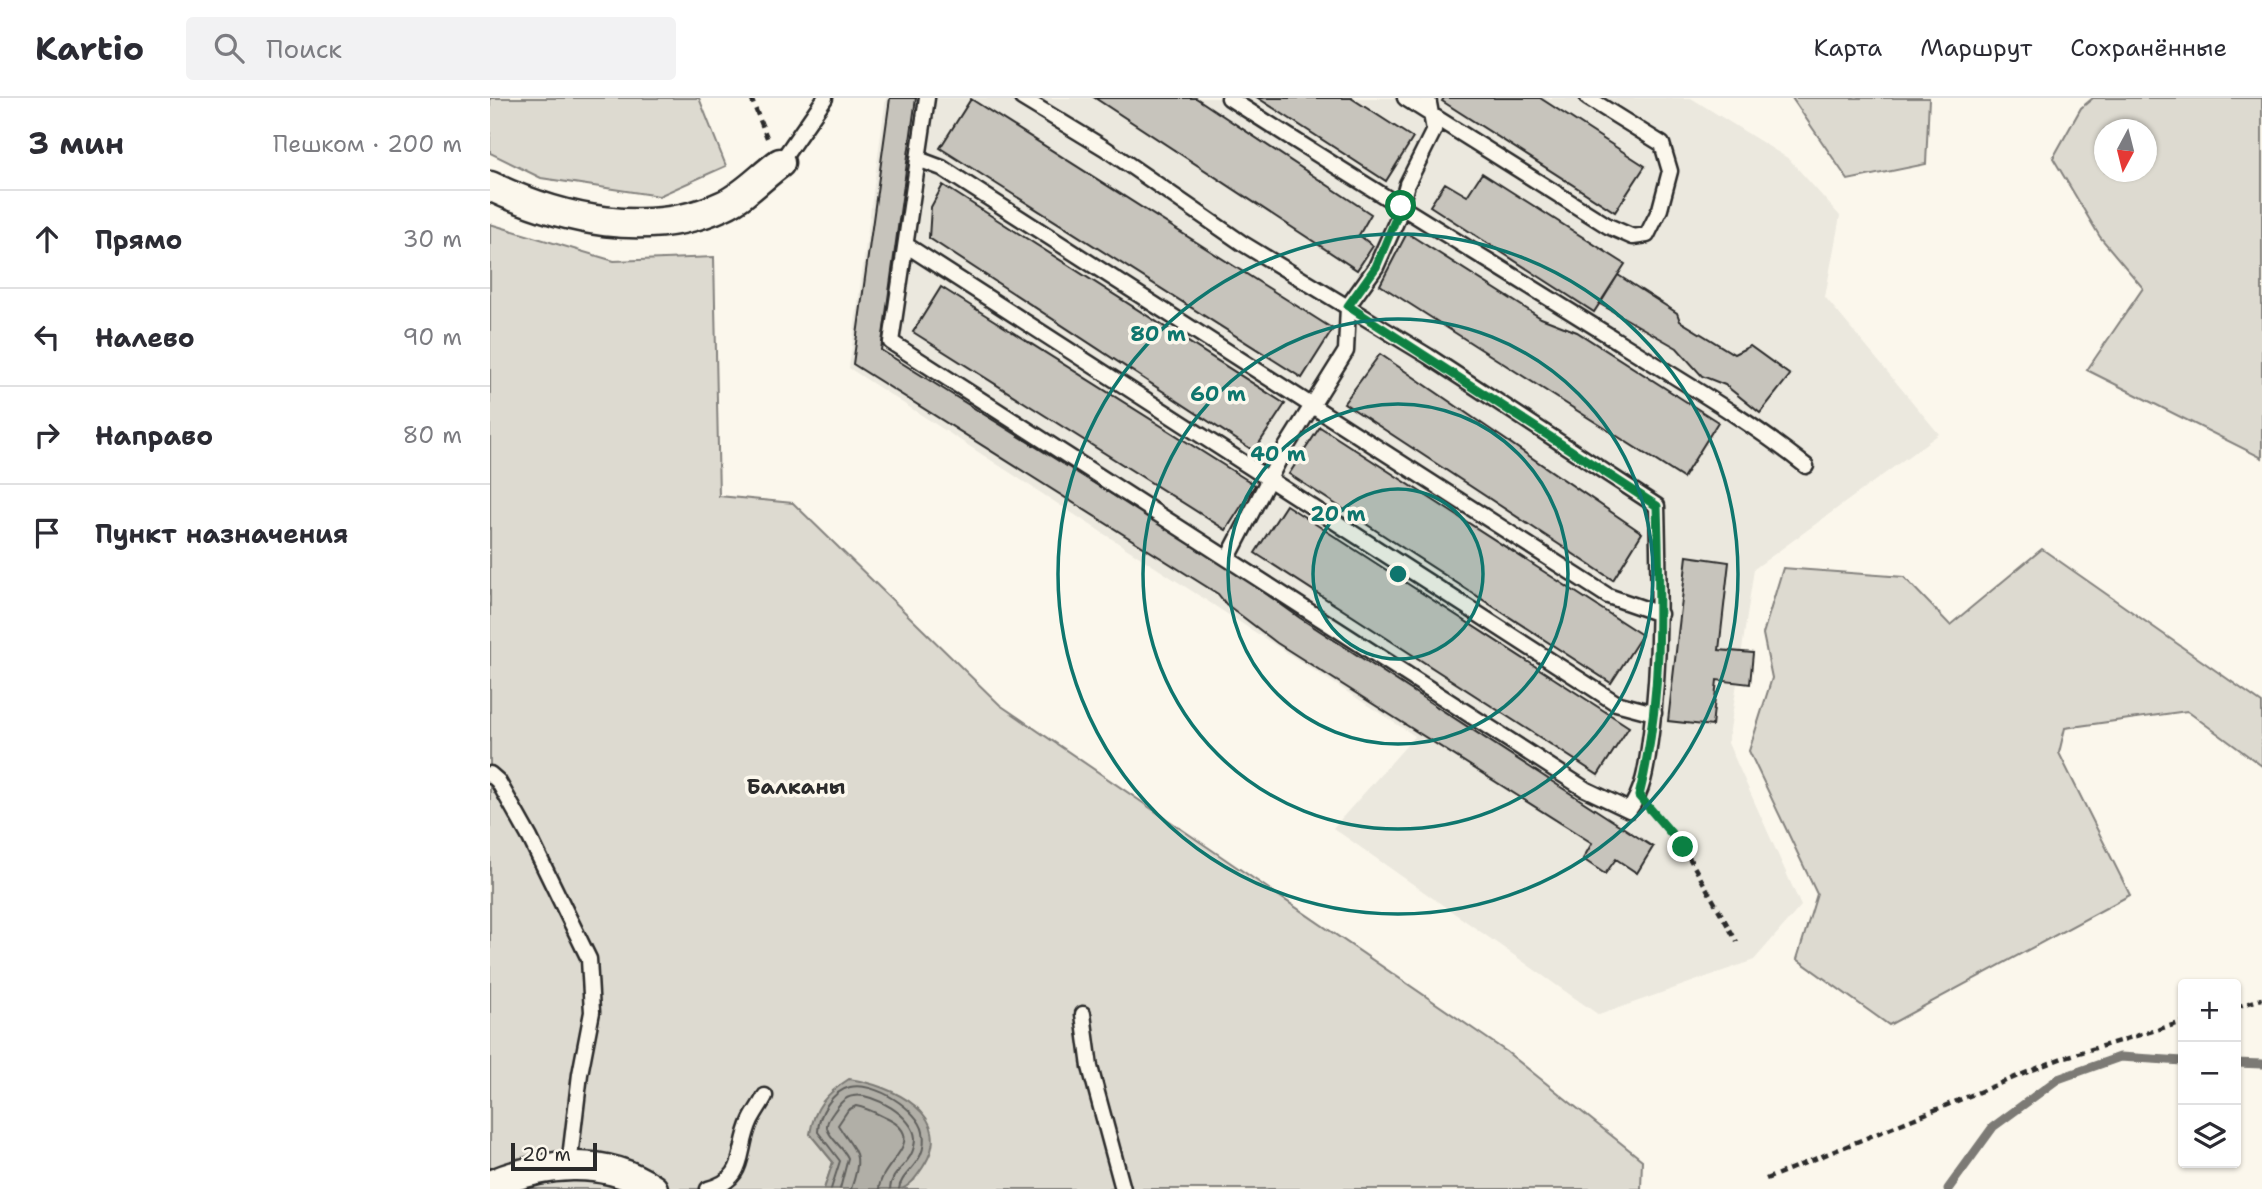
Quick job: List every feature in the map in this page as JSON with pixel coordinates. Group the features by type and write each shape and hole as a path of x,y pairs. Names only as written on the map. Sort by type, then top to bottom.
{"street":[{"path":"490,186 573,216 631,224 682,220 726,204 780,163"},
{"path":"490,1185 518,1173 554,1165 626,1175 653,1189"}],"lane":[{"path":"780,163 825,98"},
{"path":"927,98 891,342 1229,556 1585,789 1629,810 1639,796 1654,713 1660,614 1657,506 1348,306 1242,243 1105,149 1022,98"},
{"path":"1229,98 1686,382 1766,434 1806,466"},
{"path":"1405,98 1608,226 1633,237 1647,234 1660,209 1670,171 1662,144 1588,98"},
{"path":"1229,556 1283,452 1346,351 1348,306 1376,267 1407,184 1434,130 1428,98"},
{"path":"918,159 942,168 1608,596 1660,614"},
{"path":"906,245 1616,703 1654,713"},
{"path":"490,774 498,781 530,838 589,959 592,1012 579,1074 569,1166"},
{"path":"1083,1014 1090,1067 1123,1189"},
{"path":"708,1189 726,1184 738,1168 750,1121 765,1096"}],"path":[{"path":"751,98 780,163"},
{"path":"1639,796 1683,847 1737,942"},
{"path":"2241,1005 2262,999"},
{"path":"1766,1179 2063,1058 2178,1024"}],"shaded area":[{"path":"490,98 699,98 726,166 659,196 541,178 490,153"},
{"path":"886,98 1691,98 1789,159 1840,216 1825,297 1939,434 1754,569 1728,743 1801,906 1754,960 1599,1015 1333,828 1415,736 849,368"},
{"path":"1792,98 1929,98 1926,164 1848,180"},
{"path":"2093,98 2262,98 2262,458 2087,370 2143,288 2100,237 2053,158 2081,108"},
{"path":"490,224 614,261 714,257 719,496 793,503 1000,705 1507,1052 1642,1160 1641,1189 902,1189 914,1180 810,1134 833,1162 824,1189 490,1189"},
{"path":"2042,549 2262,703 2262,766 2187,711 2065,728 2059,753 2130,895 1889,1025 1797,959 1817,894 1749,751 1772,678 1763,634 1783,568 1904,577 1950,625"}],"water":[{"path":"849,1079 866,1082 900,1096 926,1118 932,1132 932,1149 918,1174 904,1188 824,1189 833,1162 810,1134 812,1124 818,1108 834,1090"}],"building":[{"path":"890,98 916,98 881,350 1230,568 1300,618 1653,847 1637,873 1616,859 1605,874 1583,859 1592,843 1277,643 1226,604 1218,594 853,364"},
{"path":"1095,98 1196,98 1371,214 1359,235 1373,246 1357,270"},
{"path":"1258,98 1351,98 1413,138 1386,181"},
{"path":"1444,98 1540,98 1645,166 1615,212 1442,101"},
{"path":"971,99 1333,329 1302,378 940,148"},
{"path":"1482,173 1625,264 1594,312 1430,206 1445,183 1467,196"},
{"path":"943,185 1285,404 1254,451 929,238 931,207"},
{"path":"1407,233 1541,318 1577,332 1718,422 1683,478 1380,285"},
{"path":"1618,275 1677,313 1680,321 1734,354 1750,346 1790,375 1760,413 1725,385 1702,376 1677,348 1600,304"},
{"path":"941,287 1255,485 1226,530 913,332"},
{"path":"1380,354 1642,533 1613,580 1344,403"},
{"path":"1320,427 1642,635 1611,683 1289,474"},
{"path":"1286,505 1629,727 1598,775 1255,553"},
{"path":"1687,556 1729,562 1719,650 1753,653 1750,684 1717,680 1712,726 1668,721"}],"waterway":[{"path":"1948,1189 1993,1127 2058,1079 2120,1057 2178,1061"},
{"path":"2241,1063 2262,1064"}],"district":[{"name":"Балканы","path":"796,787"}],"route":[{"path":"1401,206 1376,267 1348,306 1657,506 1660,614 1658,682 1646,769 1639,796 1683,847"}]}
